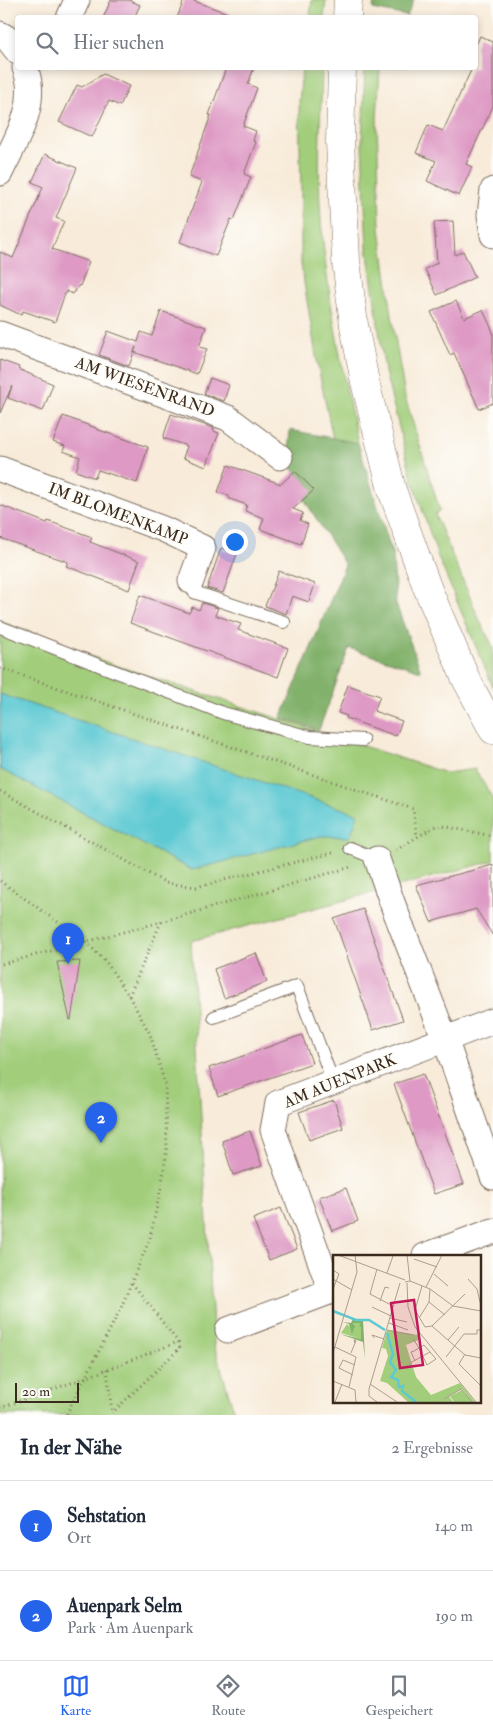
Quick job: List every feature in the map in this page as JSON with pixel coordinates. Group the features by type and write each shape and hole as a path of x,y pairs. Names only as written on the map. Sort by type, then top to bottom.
{"main road":[{"path":"347,15 348,0"},
{"path":"342,70 340,142 346,260 354,325 365,382 392,490 427,587 465,677 493,730"}],"street":[{"path":"70,15 77,0"},
{"path":"0,34 7,38 15,49"},
{"path":"0,173 26,116 30,98 27,70"},
{"path":"493,190 490,215 493,235"},
{"name":"AM WIESENRAND","path":"0,334 228,418 280,457"},
{"name":"IM BLOMENKAMP","path":"0,468 163,530 203,548 191,582"},
{"path":"377,859 493,1177"},
{"name":"AM AUENPARK","path":"228,1330 333,1291 273,1130 278,1103 493,1021"},
{"path":"428,1255 493,1231"}],"lane":[{"path":"191,582 194,592 284,622"},
{"path":"0,627 223,713 310,737 363,740"},
{"path":"350,848 377,859"},
{"path":"214,1017 297,986 333,1082"}],"path":[{"path":"0,668 368,792 413,809 418,836 437,825 493,836"},
{"path":"0,791 166,883 196,887 350,848"},
{"path":"2,964 161,922 377,859"},
{"path":"0,881 86,942 106,962 130,996 150,1034 165,1084 167,1147 162,1183 150,1238 120,1310 66,1415"},
{"path":"130,996 161,922"},
{"path":"112,1414 180,1348 178,1342 132,1283"},
{"path":"0,1408 178,1342"},
{"path":"107,1369 112,1414"}],"green space":[{"path":"312,0 326,0 324,15 310,15"},
{"path":"374,0 414,0 407,15 373,9"},
{"path":"302,70 322,70 319,182 321,220 336,332 358,443 333,439 317,362 301,264 299,103"},
{"path":"365,70 380,70 377,118 380,228 405,397 440,511 435,514 479,619 493,647 493,687 438,557 412,479 385,372 367,247 362,144"},
{"path":"290,430 358,443 393,556 396,604 421,671 349,648 319,730 281,718 345,565 304,499 313,490 287,463"},
{"path":"0,621 111,664 446,773 475,769 493,799 493,861 191,941 214,1345 235,1415 0,1415"}],"water":[{"path":"0,694 358,814 350,837 321,836 192,870 0,769"}],"building":[{"path":"111,0 129,0 140,5 135,15 104,15"},
{"path":"184,0 191,0 233,15 178,15"},
{"path":"480,36 493,42 493,106 466,164 472,167 459,196 427,181 436,161 416,153 428,125 443,131 471,70 478,70 478,40"},
{"path":"225,70 253,70 248,84 257,88 243,126 256,131 253,141 256,142 244,174 251,177 234,220 231,219 216,256 180,242 202,182 189,177 211,115 209,115"},
{"path":"103,74 129,86 120,106 109,101 92,137 59,122 77,85 82,87"},
{"path":"45,154 77,168 56,218 64,221 52,249 89,262 80,286 73,294 66,291 55,322 23,311 21,315 0,305 0,252 13,258 43,187 32,182"},
{"path":"453,221 455,255 463,251 475,277 437,295 425,269 437,263 434,222"},
{"path":"456,301 464,318 483,310 493,332 493,403 479,409 454,353 450,355 431,312"},
{"path":"161,311 206,327 199,347 207,349 197,374 134,352 129,366 99,355 108,331 138,342 141,332 152,336"},
{"path":"0,360 53,384 43,411 8,398 12,386 0,413"},
{"path":"210,378 229,385 224,401 204,394"},
{"path":"171,414 214,428 213,431 219,433 206,467 183,458 187,446 163,438"},
{"path":"63,416 148,447 137,483 98,470 95,478 76,471 80,457 63,451 65,446 53,442"},
{"path":"228,465 281,484 295,471 314,490 293,509 303,513 300,521 308,524 301,544 260,529 264,518 245,511 247,505 218,492"},
{"path":"0,505 47,523 48,521 92,537 90,542 139,561 129,590 66,566 68,562 0,538"},
{"path":"221,548 237,554 223,593 207,588"},
{"path":"279,571 315,584 309,602 292,596 286,614 265,606"},
{"path":"140,595 189,613 192,607 199,610 202,603 218,608 215,615 241,624 238,630 288,648 278,677 130,623"},
{"path":"348,685 380,696 374,711 402,721 396,736 346,718 347,716 338,713"},
{"path":"493,865 493,936 476,909 431,922 416,885"},
{"path":"363,909 403,1020 373,1030 334,919"},
{"path":"256,953 267,982 224,998 214,969"},
{"path":"80,961 71,1020 70,1020 57,962"},
{"path":"302,1035 312,1063 218,1096 209,1068"},
{"path":"423,1074 464,1184 434,1194 394,1084"},
{"path":"334,1100 343,1128 309,1140 299,1112"},
{"path":"250,1131 262,1166 233,1175 222,1141"},
{"path":"346,1188 358,1221 332,1231 319,1197"},
{"path":"281,1208 297,1249 269,1260 253,1219"}],"place":[{"name":"Sehstation","path":"68,964"},
{"name":"Auenpark Selm","path":"101,1143"}]}
